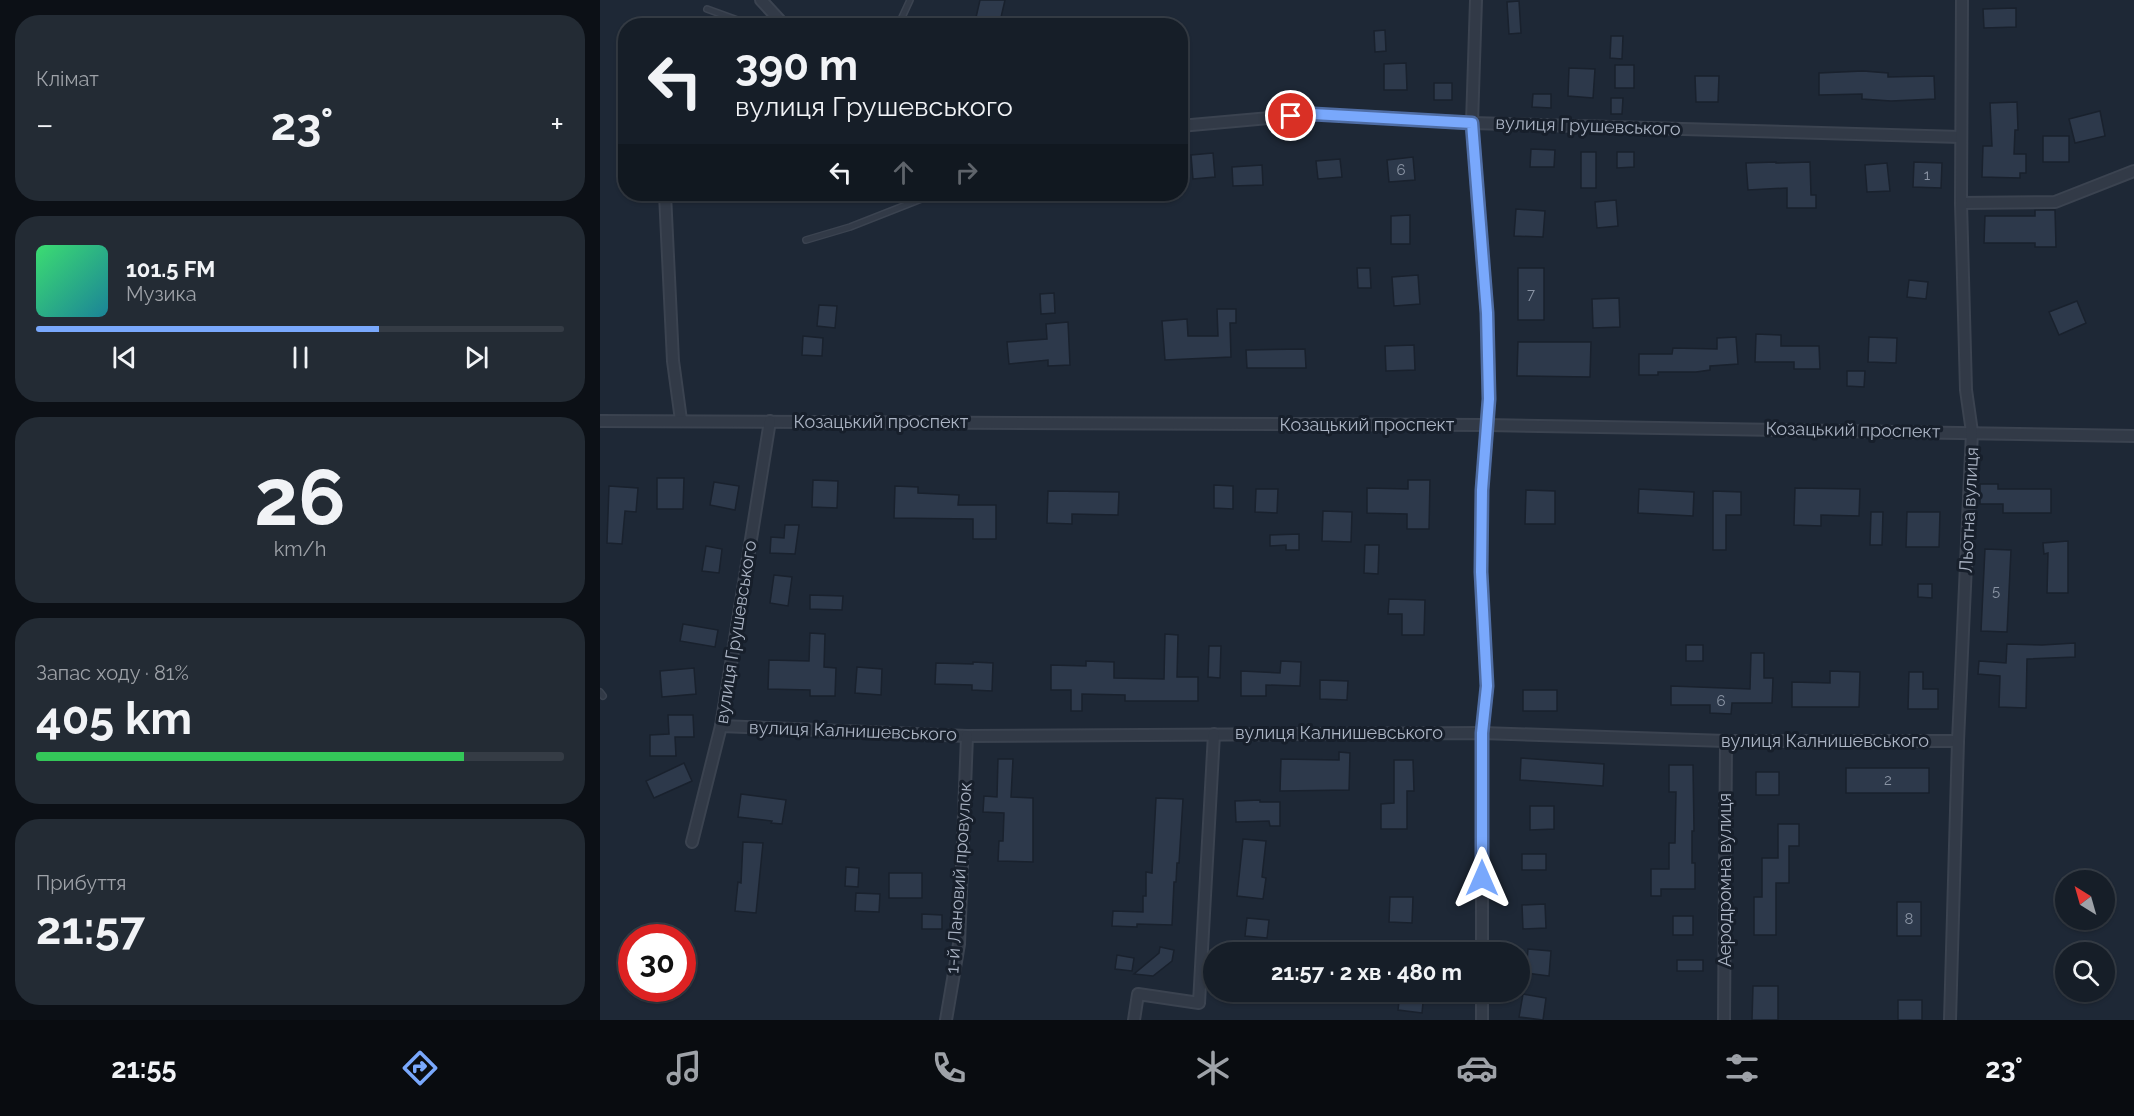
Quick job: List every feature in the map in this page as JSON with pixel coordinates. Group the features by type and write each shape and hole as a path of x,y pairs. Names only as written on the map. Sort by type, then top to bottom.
{"street":[{"path":"761,0 778,18"},
{"path":"1476,0 1472,123 1487,313 1489,399 1482,490 1481,572 1487,686 1482,733 1482,942"},
{"name":"Льотна вулиця","path":"1950,1020 1958,741 1972,432 1966,390 1961,202 1962,0"},
{"name":"вулиця Грушевського","path":"1188,125 1313,114 1472,123 1961,136"},
{"path":"1961,202 2055,202 2134,171"},
{"path":"665,201 673,361 681,420"},
{"name":"Козацький проспект","path":"600,421 1487,425 2134,436"},
{"name":"вулиця Грушевського","path":"692,842 721,726 770,421"},
{"name":"вулиця Калнишевського","path":"721,726 967,736 1482,733 1726,741 1958,741"},
{"path":"1134,1020 1138,994 1199,1003 1214,734"},
{"name":"1-й Лановий провулок","path":"946,1020 959,944 967,736"},
{"name":"Аеродромна вулиця","path":"1724,1020 1726,741"},
{"path":"1482,1002 1482,1020"}],"lane":[{"path":"902,18 910,0"},
{"path":"707,9 732,18"},
{"path":"806,240 850,227 916,201"}],"building":[{"path":"980,0 1005,0 1001,18 976,18"},
{"path":"1519,1 1521,33 1509,34 1507,2"},
{"path":"2016,8 2016,27 1984,28 1983,9"},
{"path":"1385,30 1386,51 1375,52 1374,31"},
{"path":"1611,36 1623,36 1622,59 1610,58"},
{"path":"1406,63 1407,90 1384,90 1384,64"},
{"path":"1615,65 1634,65 1634,88 1615,88"},
{"path":"1569,68 1595,69 1593,98 1568,96"},
{"path":"1863,71 1888,73 1888,77 1934,76 1935,99 1891,101 1862,99 1862,94 1819,95 1819,73"},
{"path":"1695,76 1719,76 1718,102 1696,102"},
{"path":"1434,83 1452,83 1452,100 1434,100"},
{"path":"1533,94 1551,94 1551,108 1532,107"},
{"path":"1611,98 1623,98 1622,114 1611,114"},
{"path":"2017,102 2018,130 2015,130 2014,154 2026,154 2026,173 2020,173 2020,178 1982,177 1983,146 1992,146 1990,103"},
{"path":"2100,111 2105,136 2075,143 2069,119"},
{"path":"2043,136 2069,136 2069,162 2043,162"},
{"path":"1531,149 1555,150 1554,167 1530,167"},
{"path":"1581,152 1596,152 1596,188 1581,188"},
{"path":"1617,152 1634,152 1634,167 1617,168"},
{"path":"1213,153 1215,177 1193,179 1191,155"},
{"path":"1413,157 1415,180 1389,182 1387,160"},
{"path":"1340,159 1342,177 1318,179 1316,161"},
{"path":"1810,162 1811,195 1816,195 1816,208 1787,208 1787,188 1748,190 1746,163"},
{"path":"1914,162 1942,163 1941,188 1913,187"},
{"path":"1887,163 1890,191 1867,192 1865,165"},
{"path":"1262,165 1263,185 1233,186 1232,167"},
{"path":"1616,200 1618,226 1597,228 1595,202"},
{"path":"1516,209 1545,211 1543,237 1514,236"},
{"path":"2035,210 2055,210 2056,247 2035,247 2035,243 1984,243 1985,216 2035,216"},
{"path":"1410,215 1410,244 1391,244 1391,216"},
{"path":"1357,268 1370,268 1371,288 1358,288"},
{"path":"1518,268 1544,268 1544,320 1518,320"},
{"path":"1418,275 1420,304 1394,306 1392,277"},
{"path":"1909,280 1928,282 1926,299 1907,297"},
{"path":"1054,293 1055,313 1041,314 1040,294"},
{"path":"1619,298 1620,327 1593,328 1592,299"},
{"path":"2077,301 2086,323 2059,335 2049,312"},
{"path":"819,305 837,306 835,328 817,326"},
{"path":"1217,309 1236,309 1236,323 1230,323 1231,357 1165,360 1162,321 1187,319 1188,336 1218,336"},
{"path":"1068,322 1070,365 1048,366 1048,360 1009,364 1007,342 1047,339 1046,324"},
{"path":"1756,334 1781,335 1781,346 1819,346 1820,369 1794,369 1794,362 1755,362"},
{"path":"803,336 823,338 822,356 802,355"},
{"path":"1736,337 1738,364 1710,366 1710,370 1696,372 1658,372 1658,375 1639,375 1639,354 1672,354 1673,348 1717,349 1717,338"},
{"path":"1869,337 1897,338 1896,363 1868,362"},
{"path":"1518,342 1591,342 1590,377 1517,376"},
{"path":"1414,345 1415,370 1386,371 1385,346"},
{"path":"1305,349 1306,368 1247,368 1246,350"},
{"path":"1847,371 1865,371 1864,387 1847,386"},
{"path":"657,478 684,478 683,509 657,509"},
{"path":"813,480 838,481 837,508 812,507"},
{"path":"1408,480 1430,480 1429,529 1407,529 1407,514 1367,513 1367,488 1408,489"},
{"path":"714,482 739,486 735,510 710,505"},
{"path":"1980,484 1998,484 1998,489 2051,489 2051,513 2003,513 2003,504 1980,504"},
{"path":"1214,485 1233,486 1233,509 1214,508"},
{"path":"609,486 638,488 636,512 625,511 622,544 607,543"},
{"path":"895,486 918,487 918,493 959,495 958,505 996,505 996,539 973,539 973,519 894,518"},
{"path":"1795,488 1860,489 1859,516 1821,515 1821,526 1794,525"},
{"path":"1256,489 1278,489 1277,513 1255,512"},
{"path":"1639,489 1694,492 1693,516 1638,513"},
{"path":"1526,490 1555,491 1555,524 1525,524"},
{"path":"1048,491 1119,492 1118,515 1072,514 1072,524 1047,523"},
{"path":"1713,491 1741,492 1741,515 1726,515 1726,550 1713,550"},
{"path":"1323,511 1352,512 1351,542 1322,541"},
{"path":"1871,512 1883,512 1882,545 1870,545"},
{"path":"1907,512 1940,512 1939,547 1906,547"},
{"path":"785,525 799,525 795,554 770,553 771,537 784,538"},
{"path":"1299,534 1299,550 1286,550 1286,545 1270,546 1270,535"},
{"path":"2068,541 2068,593 2047,593 2048,553 2044,554 2043,543"},
{"path":"1365,545 1379,545 1378,574 1364,573"},
{"path":"706,546 722,549 719,573 702,571"},
{"path":"1985,549 2011,550 2007,632 1981,631"},
{"path":"774,575 792,577 788,606 770,603"},
{"path":"1918,584 1932,584 1932,598 1918,597"},
{"path":"810,595 843,596 842,610 810,609"},
{"path":"1389,599 1425,600 1424,635 1402,635 1402,614 1388,614"},
{"path":"683,624 718,630 715,647 680,641"},
{"path":"810,633 825,634 824,667 836,668 835,696 810,696 810,690 768,689 769,660 809,661"},
{"path":"1165,634 1178,635 1177,677 1198,677 1198,701 1125,701 1125,695 1082,694 1082,711 1071,711 1071,690 1051,690 1051,665 1086,666 1086,661 1114,662 1114,678 1164,679"},
{"path":"2075,643 2075,657 2027,659 2026,708 1999,707 2000,676 1978,674 1979,661 2006,663 2007,644"},
{"path":"1686,645 1703,645 1703,661 1686,661"},
{"path":"1209,646 1221,646 1220,678 1208,677"},
{"path":"1751,653 1764,653 1764,678 1773,678 1772,703 1732,703 1731,714 1710,713 1710,705 1671,705 1671,686 1750,689"},
{"path":"1281,661 1301,662 1300,686 1266,685 1266,696 1241,696 1241,671 1280,673"},
{"path":"973,662 993,663 992,691 972,690 972,685 935,684 936,663 973,664"},
{"path":"857,667 882,669 881,695 855,693"},
{"path":"694,668 696,694 662,697 660,671"},
{"path":"1830,671 1860,672 1859,707 1792,707 1792,682 1830,683"},
{"path":"1909,672 1923,672 1923,689 1938,689 1938,709 1908,709"},
{"path":"1320,680 1348,681 1347,700 1320,699"},
{"path":"1523,690 1557,690 1557,711 1523,711"},
{"path":"668,715 693,715 694,737 675,737 676,756 650,756 650,735 669,734"},
{"path":"1339,752 1350,753 1349,790 1280,791 1281,759 1339,760"},
{"path":"1521,758 1604,764 1603,786 1520,780"},
{"path":"998,759 1013,759 1011,797 1033,798 1033,862 998,861 999,841 1003,841 1004,813 983,812 984,796 997,797"},
{"path":"1394,760 1413,760 1414,791 1407,791 1407,829 1381,829 1381,804 1394,803"},
{"path":"684,763 692,781 654,798 646,781"},
{"path":"1669,765 1693,765 1692,863 1695,863 1695,889 1661,889 1661,896 1651,896 1651,869 1669,869 1669,843 1675,843 1676,792 1669,792"},
{"path":"1846,768 1929,768 1929,793 1846,793"},
{"path":"1756,772 1779,772 1779,795 1756,795"},
{"path":"741,794 786,800 782,824 738,817"},
{"path":"1156,798 1183,799 1172,925 1112,926 1113,911 1143,912 1146,872 1152,873"},
{"path":"1260,800 1260,802 1280,802 1280,826 1270,826 1269,821 1236,822 1235,801"},
{"path":"1530,806 1554,806 1554,829 1530,830"},
{"path":"1778,824 1799,824 1799,846 1789,846 1789,883 1776,883 1776,935 1754,935 1754,897 1762,897 1762,858 1778,858"},
{"path":"1243,839 1266,841 1262,877 1266,878 1263,899 1237,896"},
{"path":"743,842 763,843 756,913 735,911 738,882 741,883"},
{"path":"1522,854 1546,854 1546,870 1522,870"},
{"path":"846,867 859,868 858,887 845,886"},
{"path":"889,873 922,873 922,898 889,898"},
{"path":"856,893 880,894 879,912 855,911"},
{"path":"1390,897 1413,897 1412,923 1389,922"},
{"path":"1897,902 1921,902 1921,936 1897,936"},
{"path":"1545,904 1546,928 1523,929 1522,905"},
{"path":"922,914 942,915 942,929 922,929"},
{"path":"1673,916 1693,916 1693,935 1673,935"},
{"path":"1247,918 1269,920 1267,938 1245,936"},
{"path":"1160,947 1174,950 1172,961 1153,976 1134,974 1159,953"},
{"path":"1530,949 1551,951 1549,976 1530,974"},
{"path":"1117,955 1134,958 1132,971 1115,969"},
{"path":"1677,960 1703,960 1703,971 1677,971"},
{"path":"1753,986 1778,986 1778,1020 1752,1020"},
{"path":"1530,995 1546,998 1543,1020 1519,1017 1522,1002 1530,1002"},
{"path":"1898,1000 1922,1000 1922,1020 1898,1020"},
{"path":"1399,1002 1423,1002 1422,1013 1398,1010"}],"route":[{"path":"1291,116 1313,114 1472,123 1487,313 1489,399 1482,490 1481,572 1487,686 1482,733 1482,878"}]}
